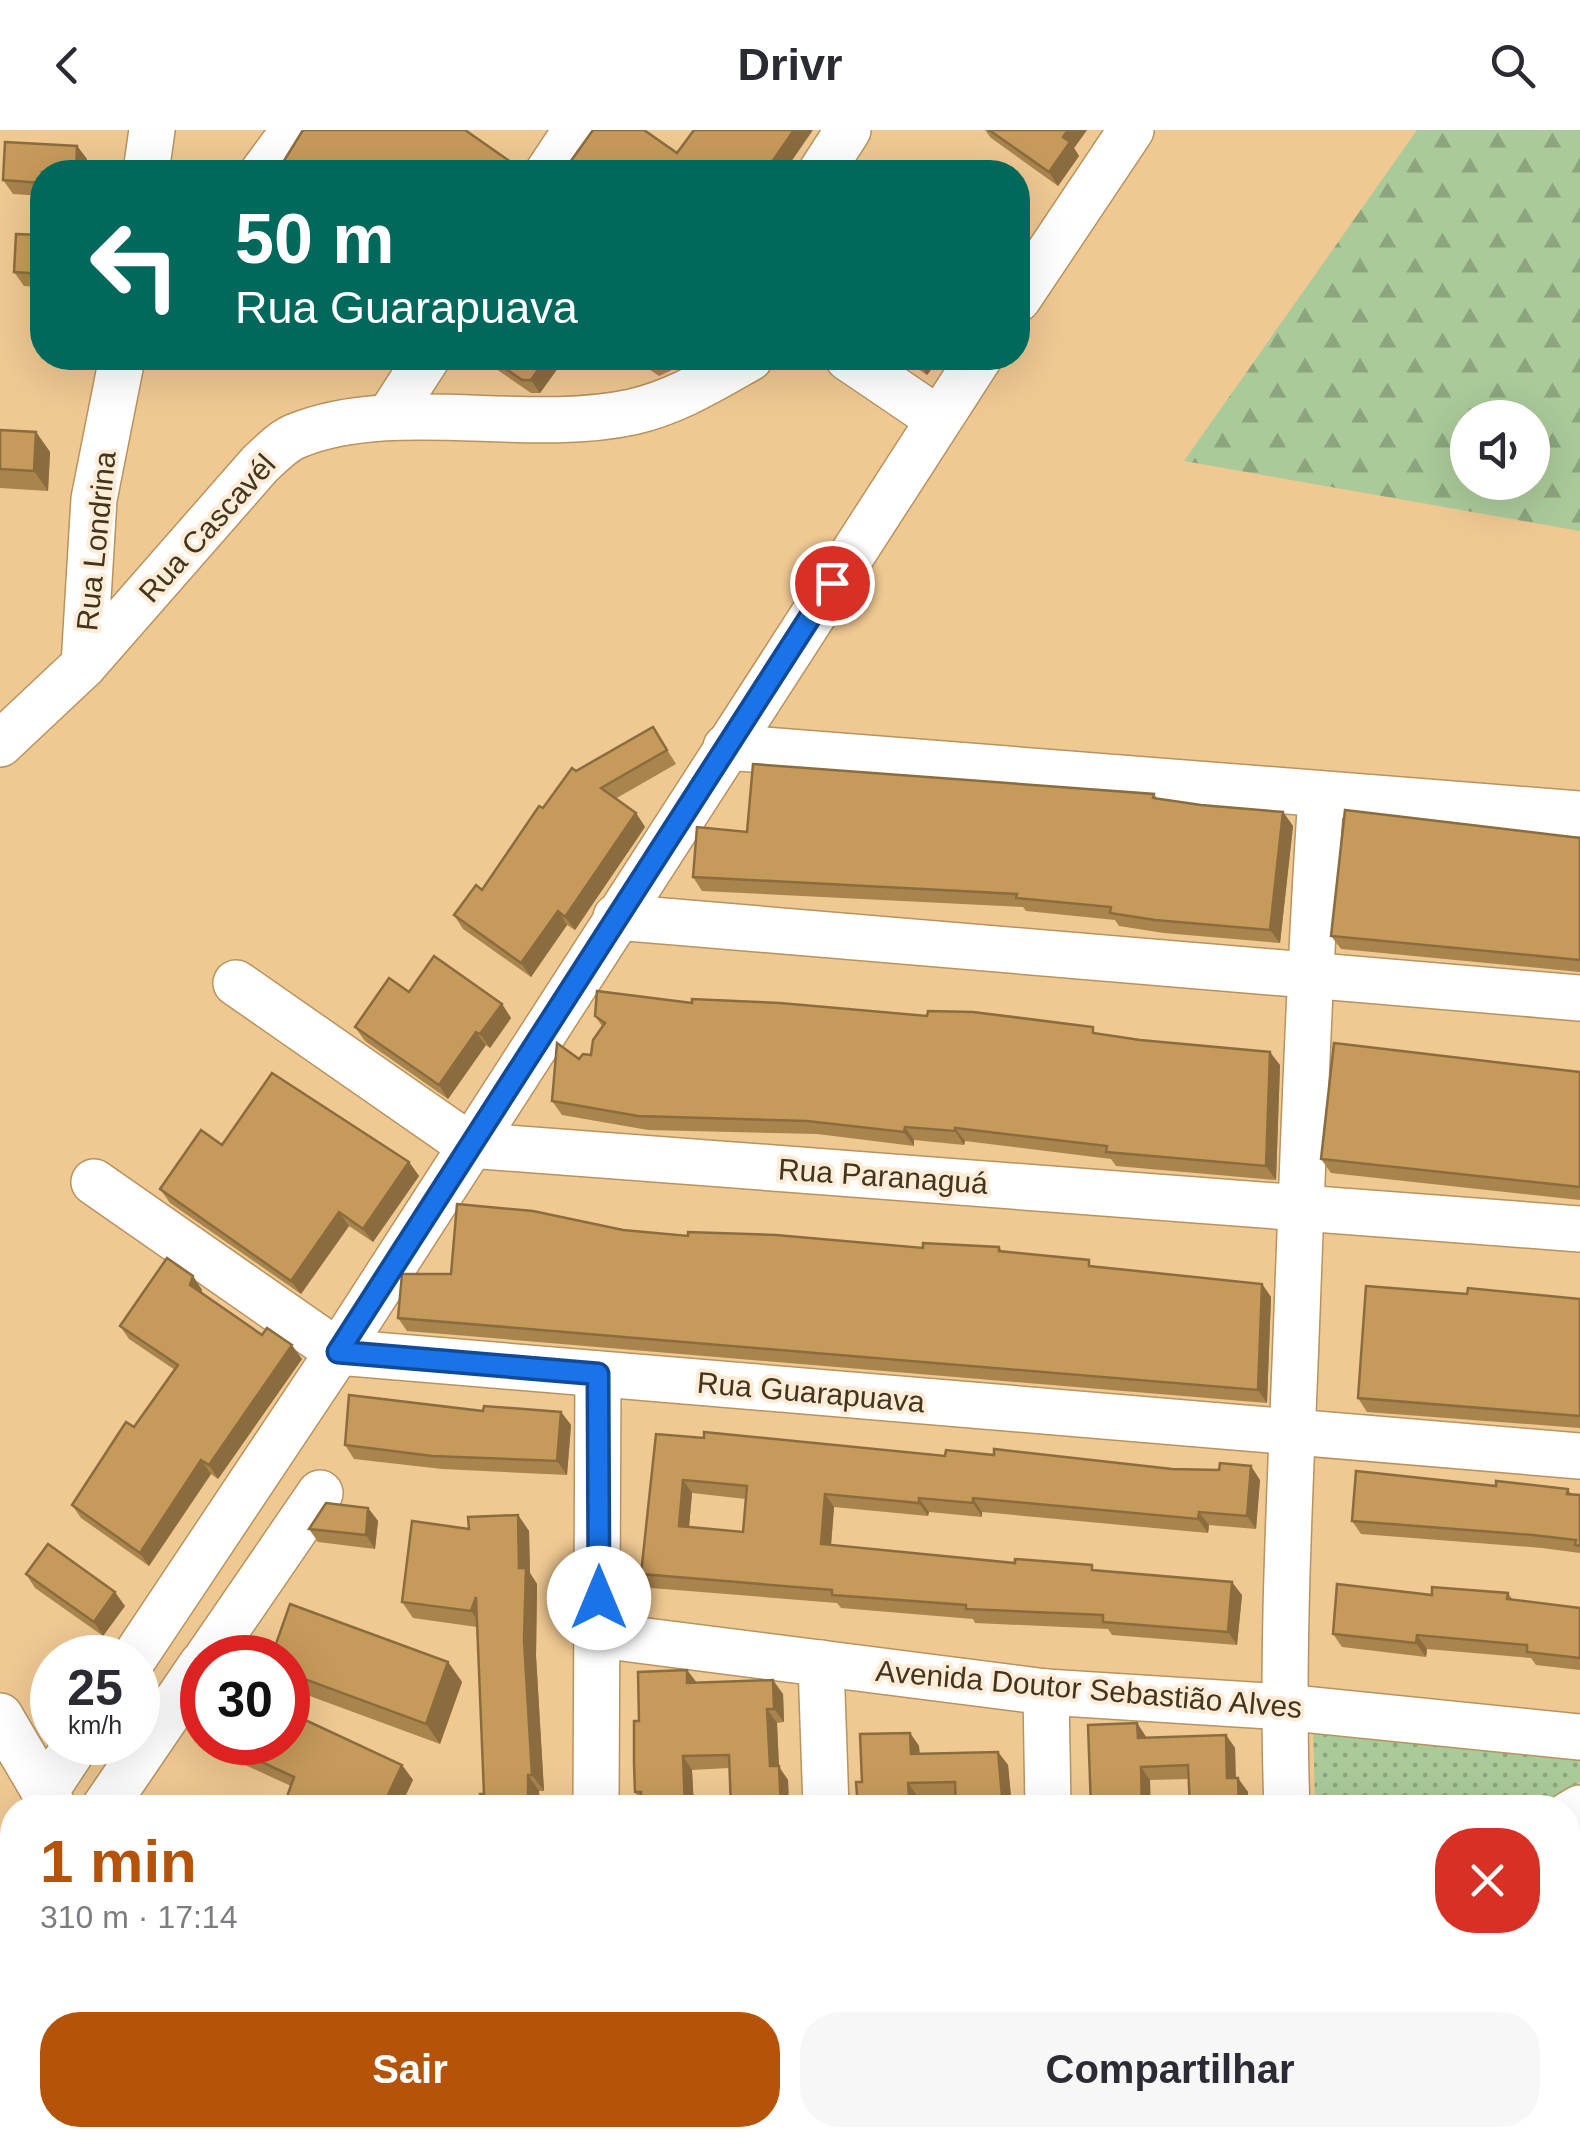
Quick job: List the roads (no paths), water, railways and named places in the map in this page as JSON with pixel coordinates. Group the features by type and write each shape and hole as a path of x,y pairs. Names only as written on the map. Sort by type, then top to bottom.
{"street":[{"path":"148,160 152,130"},
{"path":"272,160 294,130"},
{"path":"556,160 576,130"},
{"path":"829,160 848,130"},
{"path":"1030,281 1131,130"},
{"name":"Rua Londrina","path":"84,665 94,500 121,370"},
{"path":"389,416 419,370"},
{"path":"674,401 694,370"},
{"name":"Rua Cascavél","path":"0,744 84,665 260,464 292,437 328,425 389,416 459,421 586,418 674,401 729,370"},
{"path":"866,370 938,419"},
{"path":"149,1635 338,1352 970,370"},
{"path":"726,747 1580,814"},
{"path":"1286,1795 1283,1707 1292,1432 1309,973 1322,795"},
{"path":"616,918 1580,998"},
{"path":"236,983 469,1144"},
{"name":"Rua Paranaguá","path":"469,1144 1580,1229"},
{"path":"94,1182 338,1352"},
{"name":"Rua Guarapuava","path":"338,1352 1580,1456"},
{"path":"596,1795 598,1374"},
{"path":"223,1635 320,1493"},
{"name":"Avenida Doutor Sebastião Alves","path":"599,1635 1046,1692 1283,1707 1580,1737"},
{"path":"820,1663 825,1795"},
{"path":"1046,1692 1048,1795"},
{"path":"113,1795 180,1696"},
{"path":"0,1716 47,1795"},
{"path":"52,1795 67,1765"}]}
